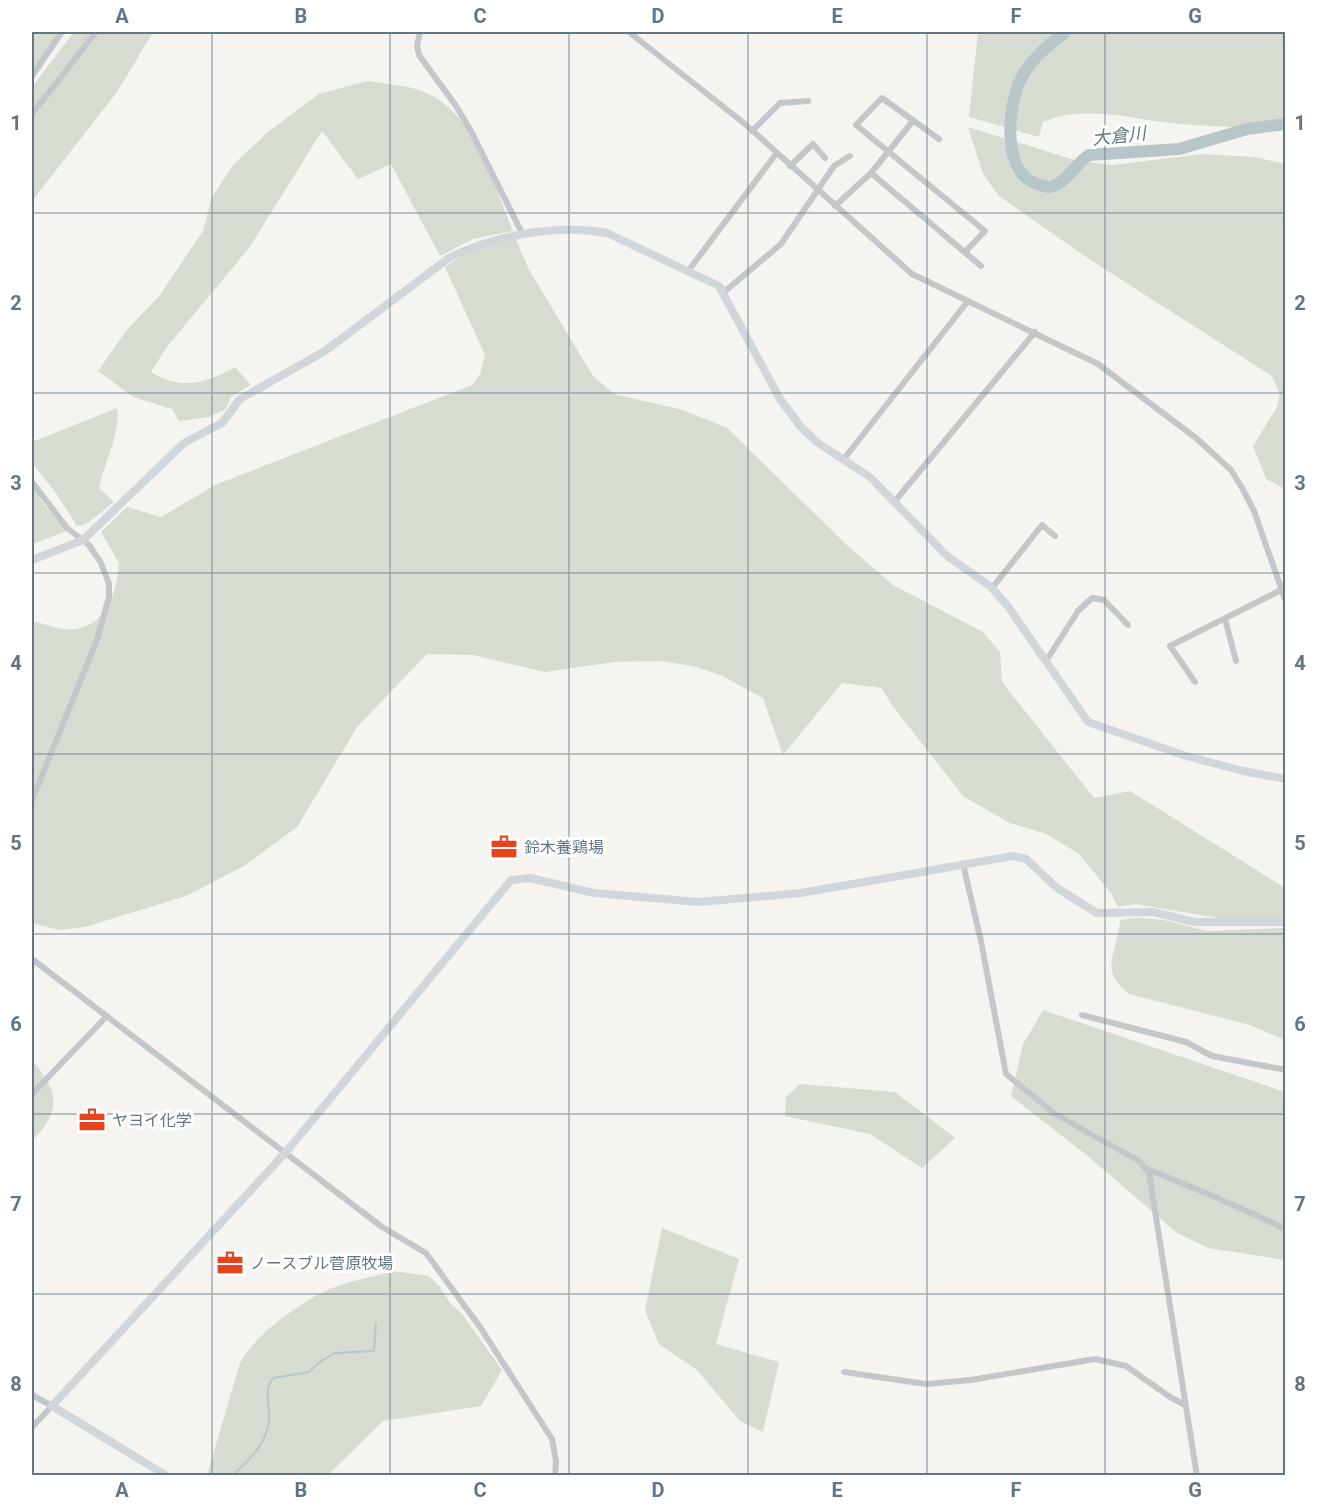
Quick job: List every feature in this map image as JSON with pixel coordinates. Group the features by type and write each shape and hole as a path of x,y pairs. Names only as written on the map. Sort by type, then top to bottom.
{"street":[{"path":"32,76 62,32"},
{"path":"32,114 96,32"},
{"path":"420,32 417,46 419,55 466,123 522,233"},
{"path":"629,32 752,131 912,274 1098,364 1196,438 1231,470 1254,511 1286,602"},
{"path":"939,139 882,98 856,125 985,231 965,252"},
{"path":"752,131 780,103 808,100"},
{"path":"835,206 871,173 913,121"},
{"path":"790,166 813,144 825,158"},
{"path":"689,270 776,153"},
{"path":"724,292 781,244 834,165 850,156"},
{"path":"871,173 981,266"},
{"path":"32,560 82,540 178,449 222,423 240,399 325,351 449,258 469,248 522,233 595,231 607,233 708,279 724,292 780,399 818,443 870,477 947,556 992,588 1007,605 1080,712 1098,727 1243,771 1286,779"},
{"path":"843,460 968,301"},
{"path":"895,501 1035,332"},
{"path":"32,482 67,528 89,545 101,563 109,584 109,597 87,666 32,800"},
{"path":"992,588 1042,525 1055,536"},
{"path":"1195,681 1170,646 1281,590"},
{"path":"1046,662 1078,611 1092,598 1104,600 1128,625"},
{"path":"1225,619 1236,661"},
{"path":"32,1427 286,1152 511,880 530,878 594,893 699,902 790,894 963,864 1020,857 1031,863 1057,888 1090,910 1102,914 1153,912 1194,922 1286,922"},
{"path":"963,864 981,941 1006,1074 1055,1114 1139,1161 1147,1169 1286,1229"},
{"path":"32,959 382,1227 426,1253 480,1327 552,1439 556,1461 555,1476"},
{"path":"1082,1015 1186,1042 1212,1056 1286,1070"},
{"path":"32,1094 107,1016"},
{"path":"1147,1169 1197,1476"},
{"path":"844,1372 926,1384 971,1380 1095,1359 1126,1366 1185,1405"},
{"path":"32,1395 167,1476"}],"shaded area":[{"path":"32,32 65,32 32,75"},
{"path":"74,32 153,32 117,92 32,201 32,87"},
{"path":"978,32 1285,32 1285,129 1192,125 1110,115 1076,114 1043,122 1039,137 969,117"},
{"path":"368,81 422,91 441,101 456,115 469,132 490,171 513,231 473,239 440,256 391,164 358,179 322,131 249,248 166,348 151,372 174,381 194,383 235,367 251,385 231,397 226,409 209,417 179,421 172,409 133,397 98,371 126,331 160,295 203,231 212,197 234,164 268,132 319,94"},
{"path":"968,127 1078,161 1112,165 1203,154 1255,157 1285,164 1285,489 1266,479 1253,446 1277,407 1280,394 1272,376 1089,259 999,196 983,174"},
{"path":"516,239 528,268 593,376 614,394 683,410 727,428 849,547 893,585 983,632 1000,652 1002,682 1094,798 1130,791 1285,888 1285,918 1236,921 1135,904 1118,907 1111,893 1078,853 1046,834 1010,823 964,797 891,704 882,688 842,683 783,755 763,698 720,675 693,666 661,661 614,662 545,672 473,655 427,654 357,727 297,827 244,866 186,896 85,927 59,930 32,923 32,622 64,629 77,629 98,619 111,599 119,563 101,532 127,507 161,517 215,485 472,385 480,374 485,355 445,267 476,246"},
{"path":"117,408 117,427 99,488 114,502 86,524 77,526 56,493 32,463 32,442"},
{"path":"32,482 42,502 67,531 32,544"},
{"path":"1138,918 1164,920 1207,931 1285,928 1285,1040 1250,1025 1129,994 1114,977 1112,960 1120,920"},
{"path":"1043,1010 1285,1092 1285,1260 1208,1248 1177,1233 1089,1157 1011,1096 1023,1044"},
{"path":"32,1060 48,1082 53,1101 48,1120 32,1141"},
{"path":"800,1084 895,1092 955,1138 922,1168 870,1134 785,1116 786,1097"},
{"path":"662,1228 739,1259 716,1344 779,1362 763,1432 740,1421 697,1370 659,1344 645,1310"},
{"path":"393,1271 429,1276 450,1303 462,1314 502,1370 481,1406 383,1421 328,1475 207,1475 240,1363 265,1332 298,1307 329,1289"}],"waterway":[{"name":"大倉川","path":"1065,32 1040,53 1030,65 1021,79 1013,103 1010,134 1012,149 1022,174 1032,182 1048,187 1056,185 1089,155 1179,149 1247,129 1286,124"},
{"path":"232,1476 258,1449 266,1433 269,1415 268,1391 273,1378 309,1372 321,1361 335,1353 374,1351 376,1324"}],"place":[{"name":"鈴木養鶏場","path":"504,847"},
{"name":"ヤヨイ化学","path":"92,1120"},
{"name":"ノースブル菅原牧場","path":"230,1263"}]}
